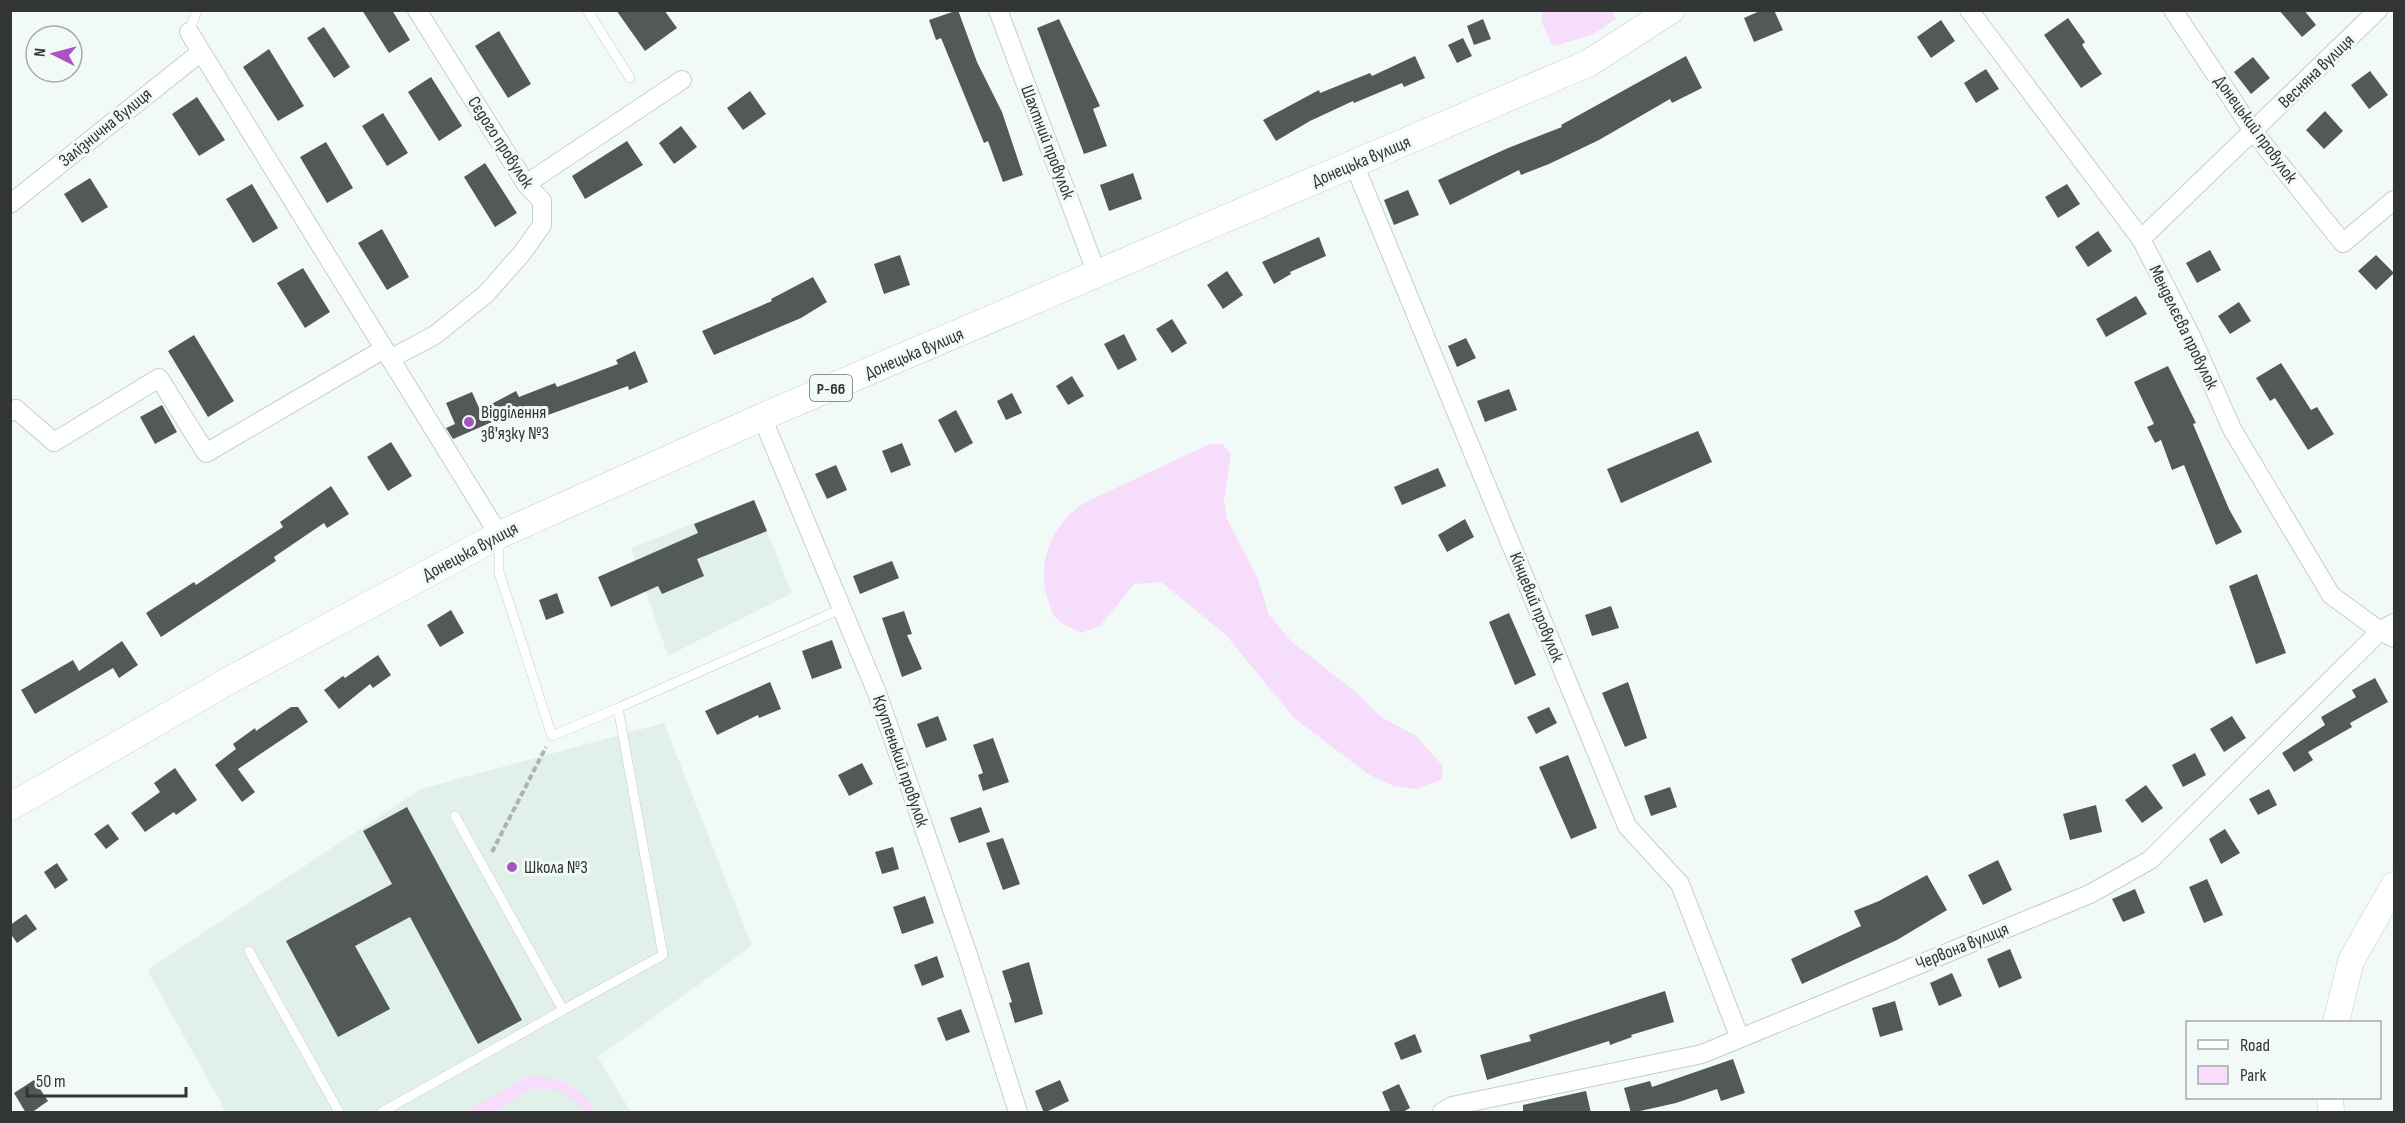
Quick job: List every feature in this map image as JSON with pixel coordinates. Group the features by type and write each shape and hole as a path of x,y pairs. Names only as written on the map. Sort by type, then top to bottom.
{"main road":[{"name":"Донецька вулиця","path":"10,807 230,680 499,534 762,417 1589,63 1671,10"}],"street":[{"name":"Сєдого провулок","path":"10,412 16,409 54,442 159,378 206,453 387,354 435,335 486,294 523,252 542,225 542,201 526,184 417,10"},
{"name":"Шахтний провулок","path":"998,10 1097,274"},
{"name":"Менделєєва провулок","path":"1969,10 2141,239 2192,336 2232,429 2331,595 2390,631"},
{"name":"Донецький провулок","path":"2173,10 2253,131 2343,243 2394,200"},
{"name":"Весняна вулиця","path":"2141,239 2378,10"},
{"path":"189,32 499,534"},
{"name":"Залізнична вулиця","path":"10,204 201,52"},
{"path":"526,184 682,80"},
{"name":"Кінцевий провулок","path":"1354,164 1627,826 1680,884 1739,1036"},
{"name":"Крутенький провулок","path":"762,417 881,704 969,955 1018,1113"},
{"name":"Червона вулиця","path":"1442,1113 1452,1106 1702,1054 1739,1036 2090,894 2150,860 2390,631"},
{"path":"2336,1021 2351,961 2394,885"}],"lane":[{"path":"189,32 197,10"},
{"path":"587,10 630,78"},
{"path":"499,534 499,572 552,736 841,609"},
{"path":"382,1113 663,955 618,708"},
{"path":"455,816 563,1010"},
{"path":"249,951 339,1113"}],"path":[{"path":"484,867 552,736"}],"shaded area":[{"path":"754,500 792,593 668,656 631,548"},
{"name":"Школа №3","path":"664,723 752,946 598,1057 631,1112 226,1112 147,970 421,789"}],"green space":[{"path":"1542,11 1611,11 1616,19 1592,35 1553,46 1541,21"},
{"path":"1210,444 1222,444 1231,454 1224,501 1227,519 1258,579 1269,615 1292,642 1356,692 1381,717 1415,735 1443,766 1441,780 1416,789 1394,786 1368,774 1295,719 1225,634 1161,582 1134,584 1100,626 1081,633 1054,616 1045,589 1045,560 1055,534 1072,512 1084,503"},
{"path":"536,1076 555,1079 571,1086 585,1097 596,1112 584,1112 566,1096 543,1088 526,1092 494,1112 484,1114 465,1112 522,1079"}],"building":[{"path":"362,10 392,10 410,40 389,53"},
{"path":"616,10 664,10 677,28 645,51"},
{"path":"958,10 977,62 1002,112 1023,175 1003,182 988,141 984,143 941,38 936,40 929,20"},
{"path":"1762,10 1774,10 1783,30 1754,42 1744,18"},
{"path":"2279,10 2304,10 2316,25 2302,37"},
{"path":"2068,18 2085,42 2082,45 2102,74 2081,88 2044,35"},
{"path":"1059,19 1100,106 1093,109 1107,146 1084,154 1037,28"},
{"path":"1483,19 1491,39 1474,45 1467,26"},
{"path":"1941,20 1955,41 1931,58 1917,37"},
{"path":"324,27 350,67 334,78 307,38"},
{"path":"499,31 531,84 508,98 475,46"},
{"path":"1463,38 1472,56 1457,63 1448,45"},
{"path":"269,49 304,106 278,121 243,67"},
{"path":"1415,56 1425,78 1404,87 1402,83 1354,103 1353,101 1310,121 1276,141 1263,120 1319,90 1320,93 1370,73 1372,76"},
{"path":"1686,56 1702,88 1672,103 1670,99 1599,140 1549,164 1521,175 1519,170 1450,205 1438,180 1508,148 1562,127 1561,125"},
{"path":"2253,57 2270,78 2251,94 2234,72"},
{"path":"1986,69 1999,89 1976,103 1964,83"},
{"path":"2370,71 2388,95 2369,109 2351,85"},
{"path":"431,77 462,126 439,141 408,92"},
{"path":"750,91 766,114 743,130 727,108"},
{"path":"197,97 225,140 199,156 172,114"},
{"path":"2325,111 2343,131 2324,149 2306,130"},
{"path":"383,113 408,153 387,166 362,126"},
{"path":"681,126 697,147 674,164 659,143"},
{"path":"627,141 643,165 585,199 572,176"},
{"path":"326,142 353,188 327,203 300,157"},
{"path":"485,163 517,213 495,227 464,177"},
{"path":"1133,173 1142,199 1109,211 1100,185"},
{"path":"90,178 108,207 82,223 64,194"},
{"path":"252,184 278,228 253,243 226,199"},
{"path":"2067,184 2080,204 2058,218 2045,197"},
{"path":"1408,190 1419,215 1394,225 1384,200"},
{"path":"382,229 409,277 387,290 358,243"},
{"path":"2098,231 2112,251 2088,267 2075,247"},
{"path":"1319,237 1326,256 1290,272 1291,274 1274,284 1262,262"},
{"path":"2210,250 2221,270 2197,283 2186,263"},
{"path":"900,255 910,285 884,294 874,264"},
{"path":"2376,255 2394,273 2376,290 2358,271"},
{"path":"303,268 330,312 305,328 277,283"},
{"path":"1227,271 1243,295 1223,309 1207,285"},
{"path":"813,277 827,302 801,318 714,355 702,331 772,301 771,299"},
{"path":"2136,296 2147,314 2106,337 2096,319"},
{"path":"2239,302 2251,321 2230,334 2218,316"},
{"path":"1172,319 1187,343 1172,353 1156,329"},
{"path":"1124,334 1137,360 1118,370 1104,344"},
{"path":"194,335 234,401 208,417 168,351"},
{"path":"1466,338 1476,358 1457,367 1448,346"},
{"path":"635,351 648,382 629,390 628,386 548,415 545,407 517,421 513,413 453,439 446,428 455,424 446,403 472,392 480,410 516,391 519,397 555,383 557,387 618,364 616,360"},
{"path":"2281,363 2311,410 2317,407 2334,434 2308,450 2275,398 2270,401 2256,378"},
{"path":"2168,366 2196,423 2193,424 2229,509 2242,532 2216,545 2184,465 2172,470 2161,440 2155,443 2147,427 2154,424 2134,382"},
{"path":"1072,376 1084,396 1068,405 1056,386"},
{"path":"1509,389 1517,410 1485,422 1477,401"},
{"path":"1012,393 1022,413 1006,420 997,401"},
{"path":"162,405 177,432 155,444 140,417"},
{"path":"956,410 973,443 955,453 938,420"},
{"path":"1698,431 1712,462 1621,503 1607,469"},
{"path":"391,442 412,476 388,491 367,457"},
{"path":"902,443 911,465 891,473 882,451"},
{"path":"836,465 847,490 827,499 815,474"},
{"path":"1438,468 1446,486 1402,505 1394,487"},
{"path":"331,486 349,514 327,528 324,523 274,557 276,561 161,637 146,613 194,582 196,585 283,527 280,522"},
{"path":"754,500 767,531 697,559 704,576 662,594 658,586 611,607 598,577 698,533 694,524"},
{"path":"1465,519 1474,537 1447,552 1438,535"},
{"path":"892,561 899,578 860,594 853,576"},
{"path":"2257,574 2286,653 2256,664 2229,586"},
{"path":"557,593 564,613 546,620 539,600"},
{"path":"1611,606 1619,628 1592,636 1585,615"},
{"path":"451,610 464,633 440,647 427,625"},
{"path":"904,611 912,634 907,635 922,669 902,677 882,618"},
{"path":"1509,613 1536,675 1515,685 1489,622"},
{"path":"832,640 842,668 812,679 802,651"},
{"path":"122,641 138,665 119,678 113,668 35,714 21,690 73,660 79,671"},
{"path":"378,655 391,675 373,688 370,684 339,709 324,690"},
{"path":"2375,678 2388,702 2350,723 2352,727 2308,752 2313,760 2294,772 2282,753 2325,725 2321,717 2356,697 2352,690"},
{"path":"770,682 781,709 759,718 758,715 717,735 705,711"},
{"path":"1628,682 1647,738 1625,747 1602,693"},
{"path":"291,707 298,707 308,722 238,769 255,792 242,802 215,765 236,749 233,744"},
{"path":"1549,707 1557,723 1536,734 1527,717"},
{"path":"938,716 947,740 926,748 917,724"},
{"path":"2232,716 2246,738 2224,752 2210,729"},
{"path":"993,738 1009,782 983,791 978,775 983,773 973,745"},
{"path":"2195,753 2206,775 2183,787 2172,765"},
{"path":"1568,755 1597,828 1571,839 1539,767"},
{"path":"862,763 873,784 849,796 838,775"},
{"path":"175,768 197,800 176,815 174,812 145,832 131,813 160,792 154,783"},
{"path":"2146,785 2163,808 2142,823 2125,800"},
{"path":"1670,787 1677,807 1651,816 1644,796"},
{"path":"2269,789 2277,805 2258,815 2249,799"},
{"path":"2096,805 2102,832 2070,840 2063,814"},
{"path":"407,807 522,1020 478,1044 410,917 355,946 390,1009 338,1037 286,941 392,884 363,831"},
{"path":"981,807 990,832 959,843 950,818"},
{"path":"108,824 119,839 106,849 94,834"},
{"path":"2225,829 2240,853 2221,864 2209,839"},
{"path":"1003,838 1020,884 1003,890 986,843"},
{"path":"893,847 899,869 882,874 875,852"},
{"path":"1998,860 2012,890 1983,905 1968,875"},
{"path":"57,863 68,880 55,889 44,872"},
{"path":"1927,875 1947,910 1897,940 1802,984 1791,959 1861,926 1854,911 1879,901"},
{"path":"2207,879 2223,915 2204,923 2189,887"},
{"path":"2135,889 2145,913 2123,922 2112,899"},
{"path":"925,896 934,923 902,934 893,907"},
{"path":"26,914 37,929 17,943 10,933 10,925"},
{"path":"2010,949 2022,978 1999,988 1987,959"},
{"path":"937,956 944,977 922,986 914,965"},
{"path":"1029,962 1043,1014 1015,1023 1009,1003 1012,1002 1002,971"},
{"path":"1952,973 1962,996 1939,1006 1930,983"},
{"path":"1665,991 1674,1022 1631,1035 1632,1037 1610,1045 1609,1041 1487,1080 1480,1055 1531,1041 1529,1035"},
{"path":"1895,1001 1903,1030 1880,1037 1872,1008"},
{"path":"961,1009 970,1032 946,1041 937,1018"},
{"path":"1415,1034 1422,1052 1401,1060 1394,1043"},
{"path":"1733,1059 1745,1093 1721,1101 1717,1089 1676,1103 1631,1113 1624,1088 1650,1081 1652,1087"},
{"path":"34,1080 48,1101 31,1113 26,1113 14,1093"},
{"path":"1060,1080 1069,1101 1044,1113 1035,1091"},
{"path":"1399,1084 1410,1108 1401,1113 1391,1113 1382,1092"},
{"path":"1586,1091 1591,1113 1523,1113 1523,1105"}],"place":[{"name":"Відділення зв'язку №3","path":"469,422"},
{"name":"Школа №3","path":"512,867"}]}
